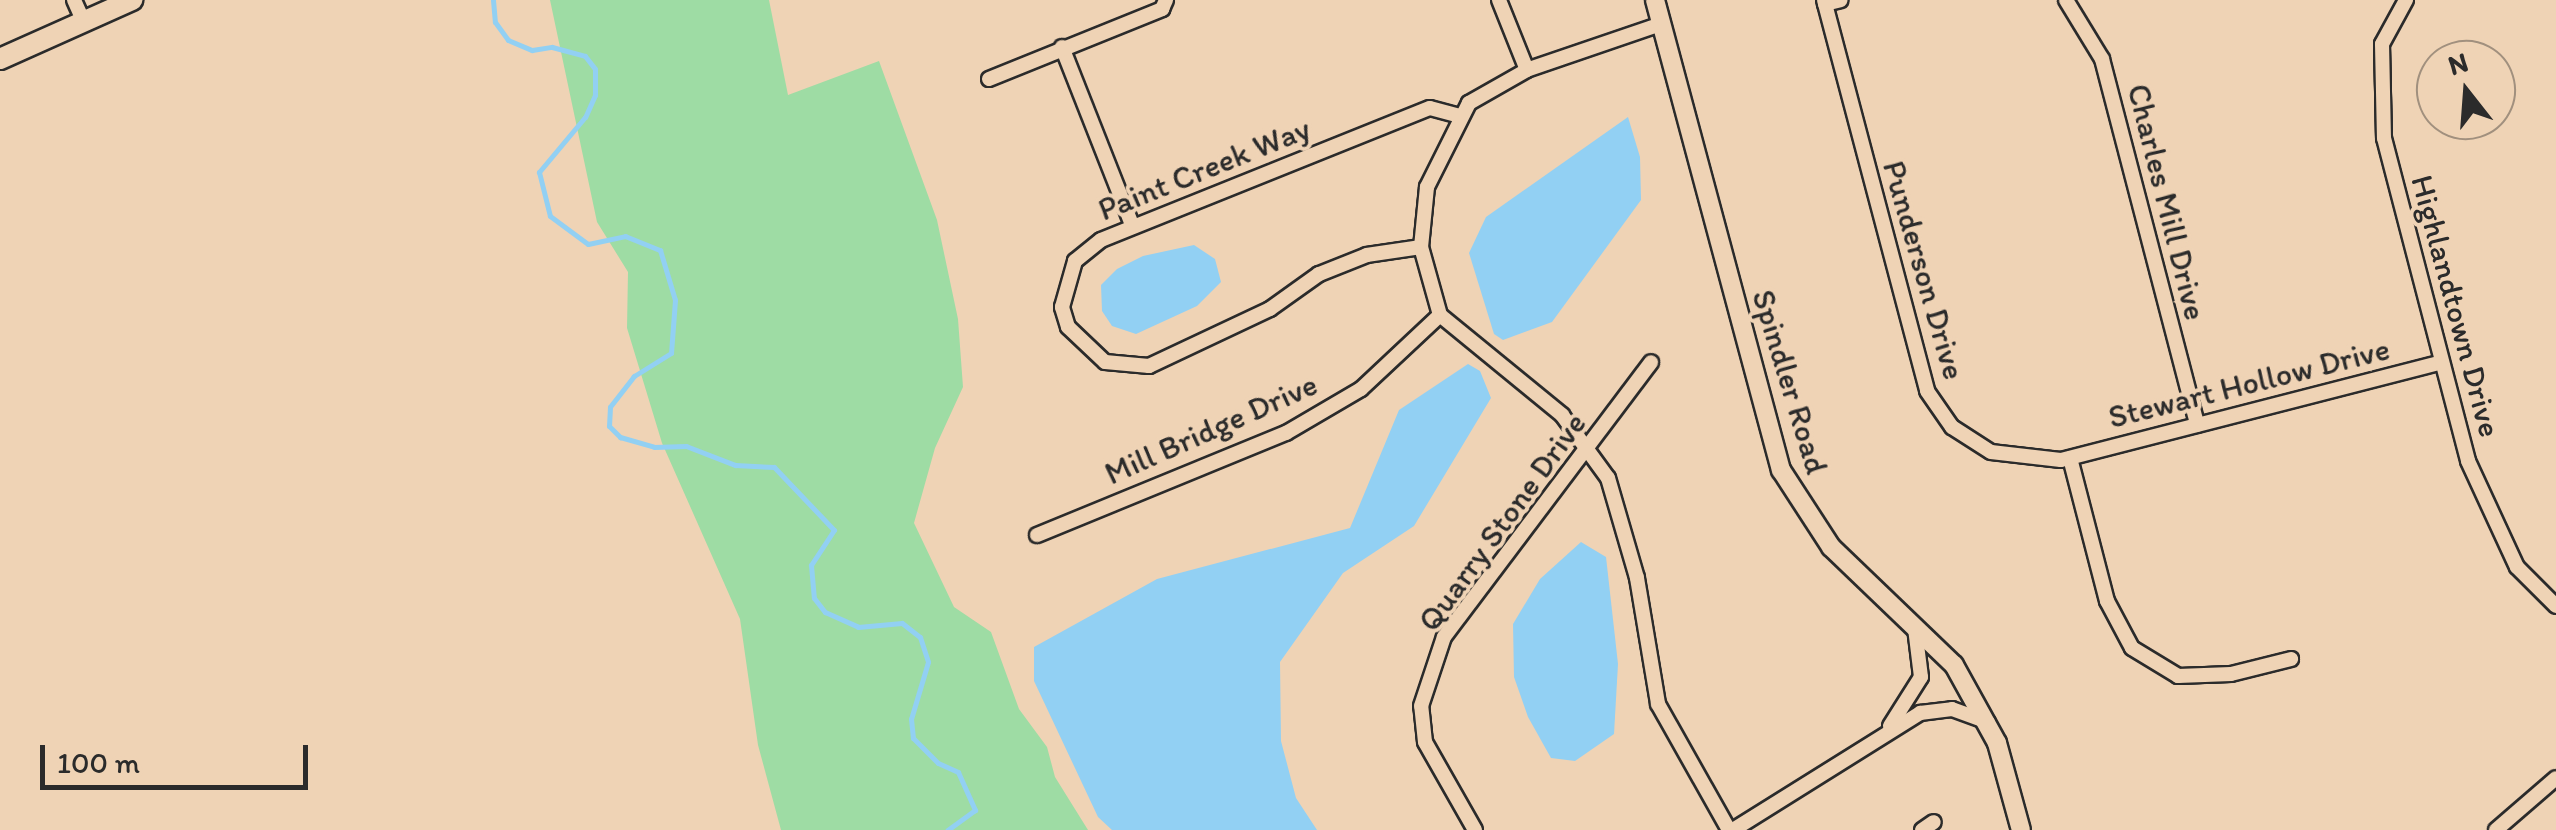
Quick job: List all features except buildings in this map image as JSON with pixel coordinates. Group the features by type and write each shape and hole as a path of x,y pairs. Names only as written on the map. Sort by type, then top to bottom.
{"main road":[{"path":"0,59 132,0"}],"street":[{"path":"74,0 84,22"},
{"path":"989,79 1162,9 1166,0"},
{"path":"1499,0 1527,70"},
{"name":"Spindler Road","path":"1655,0 1781,470 1831,548 1954,665 1988,722 2021,830"},
{"path":"1824,2 1841,0"},
{"name":"Highlandtown Drive","path":"2406,0 2382,44 2384,138 2468,460 2516,567 2556,606"},
{"name":"Charles Mill Drive","path":"2069,1 2102,60 2196,425"},
{"name":"Punderson Drive","path":"1824,2 1928,391 1952,427 1991,452 2038,462 2070,458"},
{"path":"1661,24 1527,70 1484,91 1459,116 1427,187 1421,247 1440,315 1562,415 1589,452 1623,514 1658,704 1731,830 1890,727 1938,709 1988,722"},
{"path":"1062,47 1133,227"},
{"name":"Paint Creek Way","path":"1421,247 1367,254 1319,274 1270,309 1182,354 1124,367 1105,362 1081,342 1062,307 1075,261 1101,240 1430,108 1459,116"},
{"name":"Mill Bridge Drive","path":"1037,534 1286,433 1361,389 1440,315"},
{"name":"Quarry Stone Drive","path":"1476,830 1438,774 1424,742 1421,706 1444,637 1589,452 1651,362"},
{"name":"Stewart Hollow Drive","path":"2070,458 2442,362"},
{"path":"2070,458 2107,601 2132,648 2178,676 2231,674 2291,659"},
{"path":"1890,727 1921,677 1914,625"},
{"path":"2496,830 2556,778"}],"green space":[{"path":"550,0 769,0 788,95 879,61 937,220 958,319 963,387 935,448 914,523 954,607 991,632 1019,709 1047,747 1055,777 1088,830 781,830 758,745 740,619 662,443 627,328 628,272 597,222"}],"water":[{"path":"1628,117 1640,157 1641,200 1552,322 1503,340 1494,334 1469,253 1486,217"},
{"path":"1194,245 1215,259 1221,282 1197,306 1136,334 1112,326 1102,311 1101,285 1117,269 1143,256"},
{"path":"1468,364 1480,371 1491,398 1414,526 1343,573 1280,662 1281,741 1296,798 1317,830 1112,830 1098,817 1034,681 1034,647 1157,579 1350,528 1399,410"},
{"path":"1581,542 1606,557 1618,664 1614,734 1575,761 1551,758 1528,717 1514,677 1513,624 1540,579"}],"waterway":[{"path":"493,0 495,22 508,40 532,50 552,47 585,56 595,69 595,95 585,117 539,172 550,216 588,244 625,236 660,250 675,300 671,353 634,376 610,407 609,426 620,437 654,447 686,446 735,465 774,467 834,530 811,565 814,598 825,612 858,627 902,623 920,637 928,662 911,719 913,738 938,763 958,772 975,810 947,830"}]}
